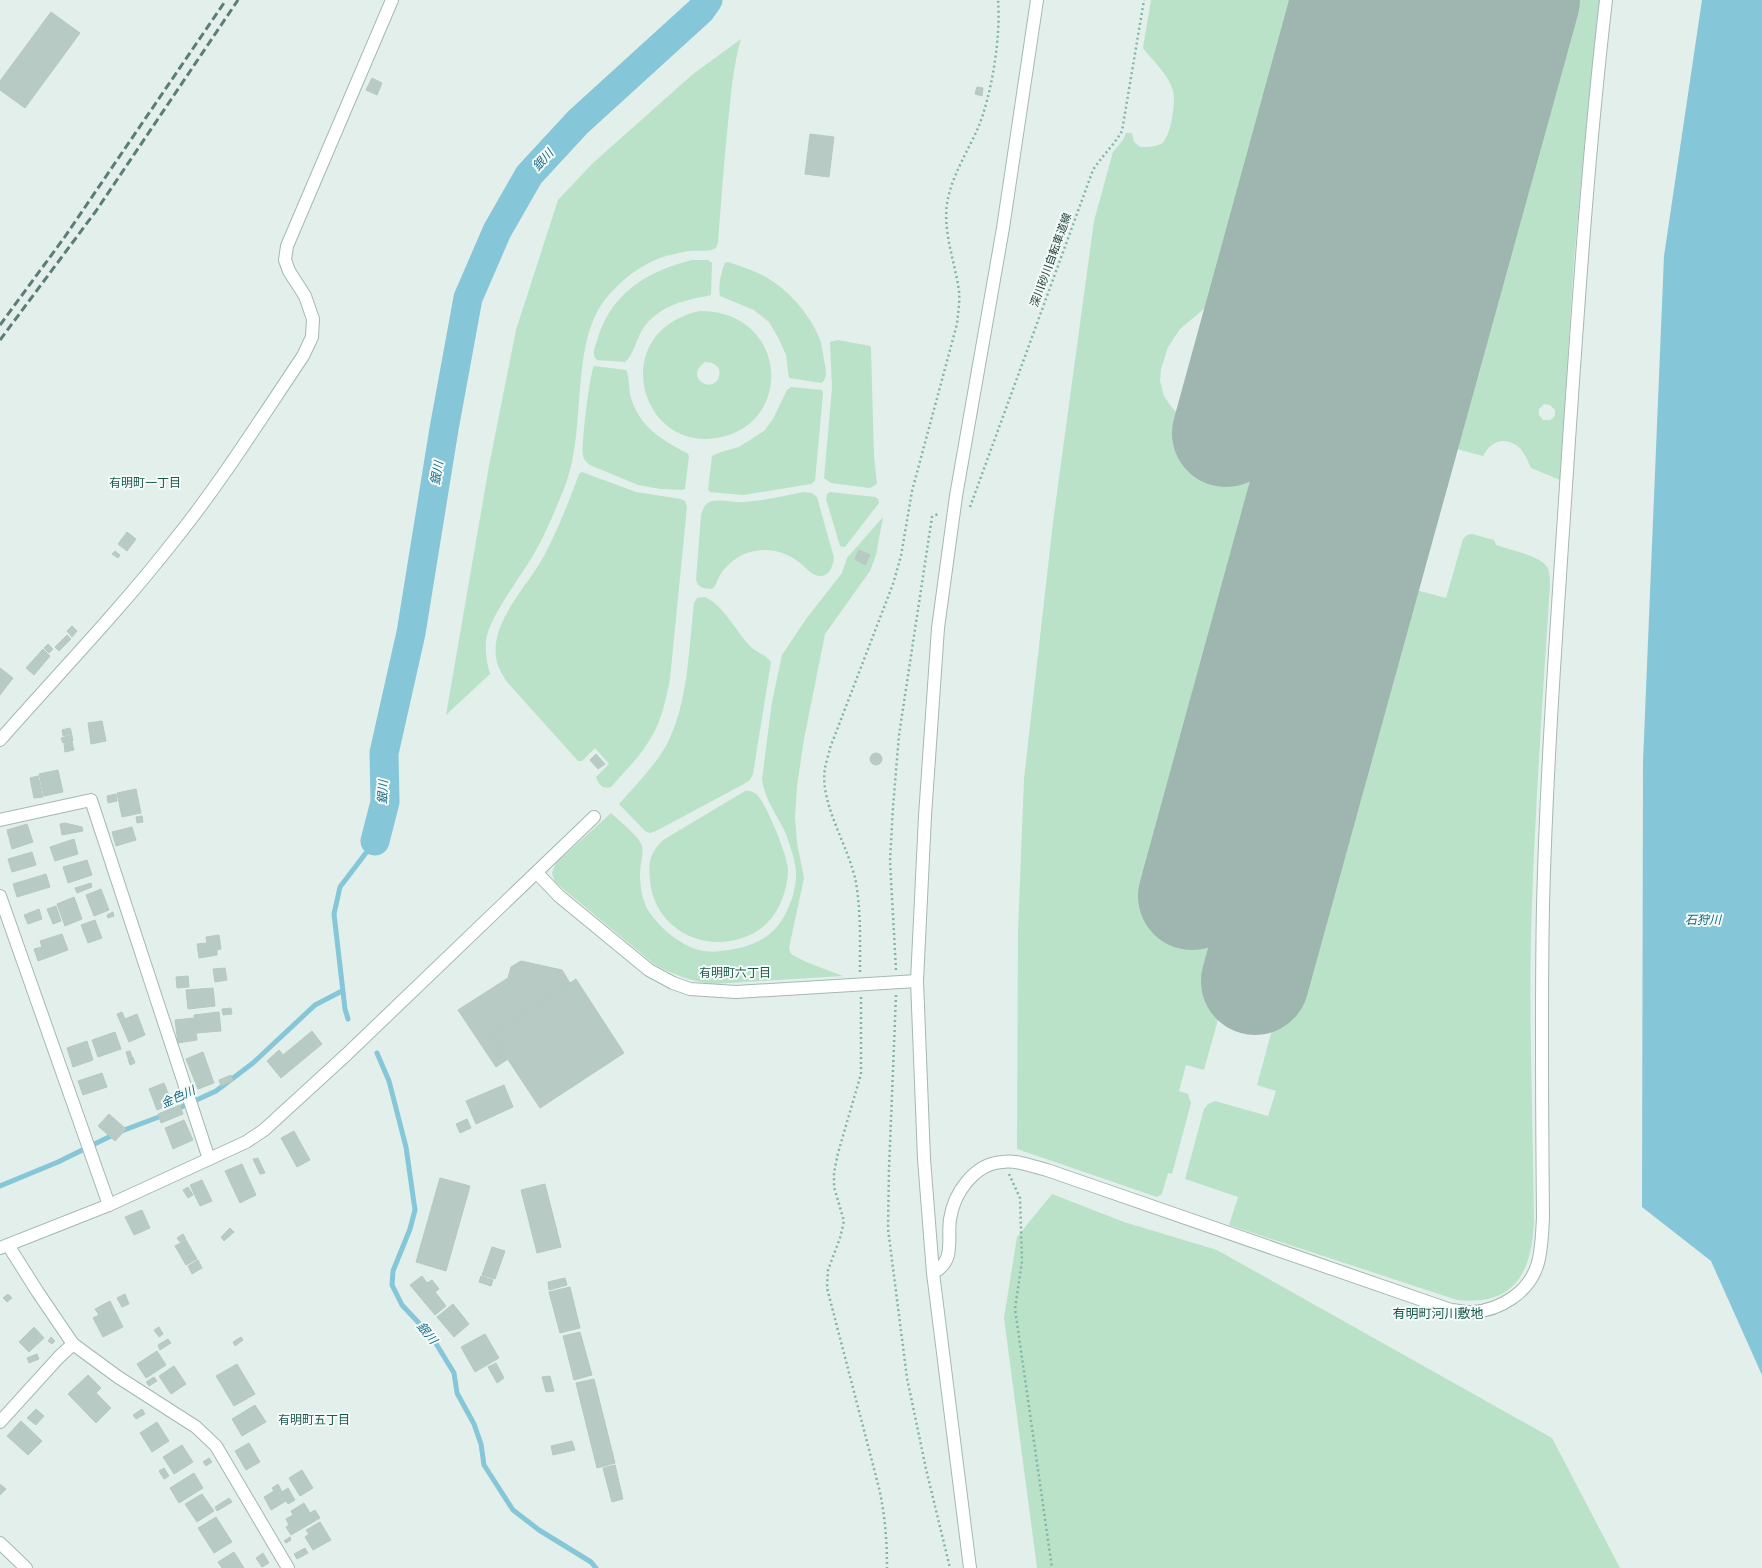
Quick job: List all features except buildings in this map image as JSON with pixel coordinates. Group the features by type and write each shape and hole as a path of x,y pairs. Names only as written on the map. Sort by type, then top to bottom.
{"street":[{"path":"0,740 108,619 174,542 206,498 303,356 312,338 313,319 305,296 289,271 285,260 287,246 392,0"},
{"path":"970,1568 933,1273 924,1159 917,981 938,628 957,488 1003,228 1037,0"},
{"path":"933,1273 942,1268 946,1262 949,1250 950,1219 954,1203 964,1185 980,1169 1001,1162 1018,1162 1047,1170 1451,1310 1472,1312 1497,1308 1516,1296 1528,1283 1537,1268 1541,1250 1543,1218 1543,904 1549,744 1582,251 1594,108 1606,0"},
{"path":"0,820 91,800 209,1159"},
{"path":"288,1568 216,1446 196,1427 118,1377 73,1344 4,1246 110,1205 246,1142 264,1130 347,1054 594,816"},
{"path":"536,873 558,896 649,970 673,983 690,989 736,992 917,981"},
{"path":"0,896 110,1205"},
{"path":"0,1422 59,1356 73,1344"},
{"path":"0,1543 26,1568"}],"path":[{"path":"887,1568 885,1516 879,1488 827,1288 828,1270 840,1238 844,1221 834,1187 834,1173 838,1153 861,1074 861,984 859,907 856,882 828,803 824,784 824,769 830,748 893,584 901,556 912,491 957,324 959,291 948,235 946,217 947,203 951,185 978,127 986,105 994,64 999,13 998,0"},
{"name":"深川砂川自転車道線","path":"954,515 964,514 969,510 1093,170 1122,131 1144,0"},
{"path":"1001,1162 1013,1181 1020,1198 1022,1261 1015,1309 1052,1568"}],"green space":[{"path":"1151,0 1312,0 1239,265 1224,292 1180,329 1168,347 1161,369 1160,381 1164,396 1173,409 1188,421 1246,437 1366,0 1499,0 1406,337 1384,381 1333,566 1343,569 1204,1070 1186,1065 1179,1091 1188,1094 1191,1103 1172,1174 1168,1173 1162,1194 1157,1197 1017,1149 1018,930 1024,779 1053,522 1094,221 1113,152 1123,140 1126,133 1132,133 1134,142 1140,147 1161,144 1168,135 1174,103 1173,91 1168,79 1143,48","holes":["1147,901 1151,903 1149,908 1154,909 1153,913 1144,910","1217,921 1221,923 1218,931 1209,928 1210,925 1215,926"]},
{"path":"1506,0 1548,0 1523,92 1516,91 1511,118 1516,119 1453,349 1431,391 1418,439 1396,432 1409,387 1412,339"},
{"path":"1555,0 1600,0 1588,107 1574,259 1560,480 1531,468 1521,449 1511,442 1496,442 1486,451 1483,456 1442,445 1456,397 1459,350 1523,120 1537,121 1541,96 1530,94","holes":["1544,404 1550,405 1555,410 1555,416 1550,420 1543,420 1539,415 1539,409"]},
{"path":"741,39 731,91 717,246 715,249 706,251 686,251 654,260 645,265 618,285 604,301 593,320 587,341 583,365 576,440 572,464 565,486 551,519 530,561 499,609 488,631 486,649 490,674 446,715 489,466 516,330 558,200 593,163 693,74"},
{"path":"692,260 708,260 712,263 711,295 672,305 654,316 644,327 631,355 625,362 597,360 594,356 594,351 603,324 611,310 621,298 632,287 646,278 660,271"},
{"path":"728,262 760,274 778,285 795,300 809,318 821,343 826,373 825,379 821,383 789,378 786,355 769,322 754,310 720,296 719,288 721,275 725,263"},
{"path":"700,311 729,316 751,329 765,348 771,370 769,393 759,413 742,429 716,438 689,437 668,426 653,409 644,387 644,363 652,341 671,323","holes":["705,362 716,365 720,373 716,382 711,384 702,382 698,379 697,374 699,368"]},
{"path":"838,340 870,346 871,348 874,456 877,484 870,488 831,483 824,478 832,388 830,342"},
{"path":"594,366 626,370 630,394 638,415 659,437 687,453 689,456 685,489 660,489 638,485 590,465 584,460 583,449 588,394"},
{"path":"791,387 822,390 823,393 815,481 811,484 743,495 710,492 708,490 712,456 739,447 764,431 773,419 787,390"},
{"path":"582,472 636,492 681,499 685,501 687,507 670,679 665,703 657,727 645,747 611,787 608,788 601,786 596,777 609,764 595,748 582,761 578,761 507,682 499,668 496,653 497,638 502,623 509,609 544,556 563,515 579,474"},
{"path":"803,492 812,493 817,497 834,558 829,572 823,576 815,575 799,562 787,555 780,552 760,550 747,553 730,563 723,571 712,589 702,588 699,585 696,580 701,515 708,503 712,501 751,501"},
{"path":"830,492 875,497 878,499 879,503 845,547 840,546 826,499 827,494"},
{"path":"883,517 876,555 870,571 825,634 804,739 797,786 795,817 797,843 804,878 789,948 791,954 806,962 843,976 713,984 690,979 668,971 654,964 555,882 552,873 556,863 611,813 633,833 642,846 643,852 640,878 643,899 647,909 664,929 681,942 690,947 711,952 728,950 756,942 768,935 779,925 787,911 793,895 796,879 795,863 783,827 765,794 762,779 772,702 782,655 806,619 842,573 847,558"},
{"path":"1472,534 1494,540 1496,545 1538,559 1547,567 1550,583 1538,783 1531,942 1534,1223 1529,1257 1516,1283 1506,1292 1493,1298 1477,1301 1457,1300 1229,1225 1238,1197 1185,1179 1204,1109 1208,1104 1215,1101 1268,1116 1276,1091 1257,1085 1394,584 1446,598 1463,539 1467,535"},
{"path":"1349,571 1388,582 1271,1007 1248,1020 1233,997"},
{"path":"705,597 724,612 751,647 771,662 753,774 750,780 744,784 650,833 645,831 619,804 657,760 667,744 674,728 683,694 689,657 694,603 697,598"},
{"path":"745,791 755,793 762,801 777,832 785,855 788,871 785,890 773,916 760,929 752,934 735,940 718,942 702,940 686,934 673,926 662,913 654,899 650,881 649,868 651,858 655,849 663,840"},
{"path":"1052,1194 1124,1222 1217,1250 1552,1438 1620,1568 1037,1568 1004,1318 1017,1237"}],"water":[{"name":"石狩川","path":"1702,0 1762,0 1762,1375 1711,1261 1642,1207 1643,762 1664,256"}],"waterway":[{"name":"銀川","path":"375,841 385,802 384,753 411,633 444,429 468,298 497,231 529,175 578,122 701,10 708,0"},
{"name":"銀川","path":"348,1019 345,1009 334,914 340,887 375,841"},
{"name":"金色川","path":"175,1110 216,1091 253,1063 315,1005 342,991"},
{"name":"銀川","path":"377,1053 389,1081 406,1147 415,1210 410,1229 393,1271 392,1285 402,1305 432,1337 454,1373 457,1393 474,1424 481,1444 484,1465 513,1510 539,1530 591,1562 596,1568"},
{"name":"金色川","path":"0,1186 58,1162 119,1132 164,1115"}],"runway":[{"path":"1226,433 1345,0"},
{"path":"1192,896 1438,0"},
{"path":"1255,981 1526,0"}],"railway":[{"path":"0,325 64,238 226,0"},
{"path":"0,340 96,211 238,0"}],"district":[{"name":"有明町一丁目","path":"145,483"},
{"name":"有明町六丁目","path":"735,973"},
{"name":"有明町河川敷地","path":"1438,1314"},
{"name":"有明町五丁目","path":"314,1420"}]}
